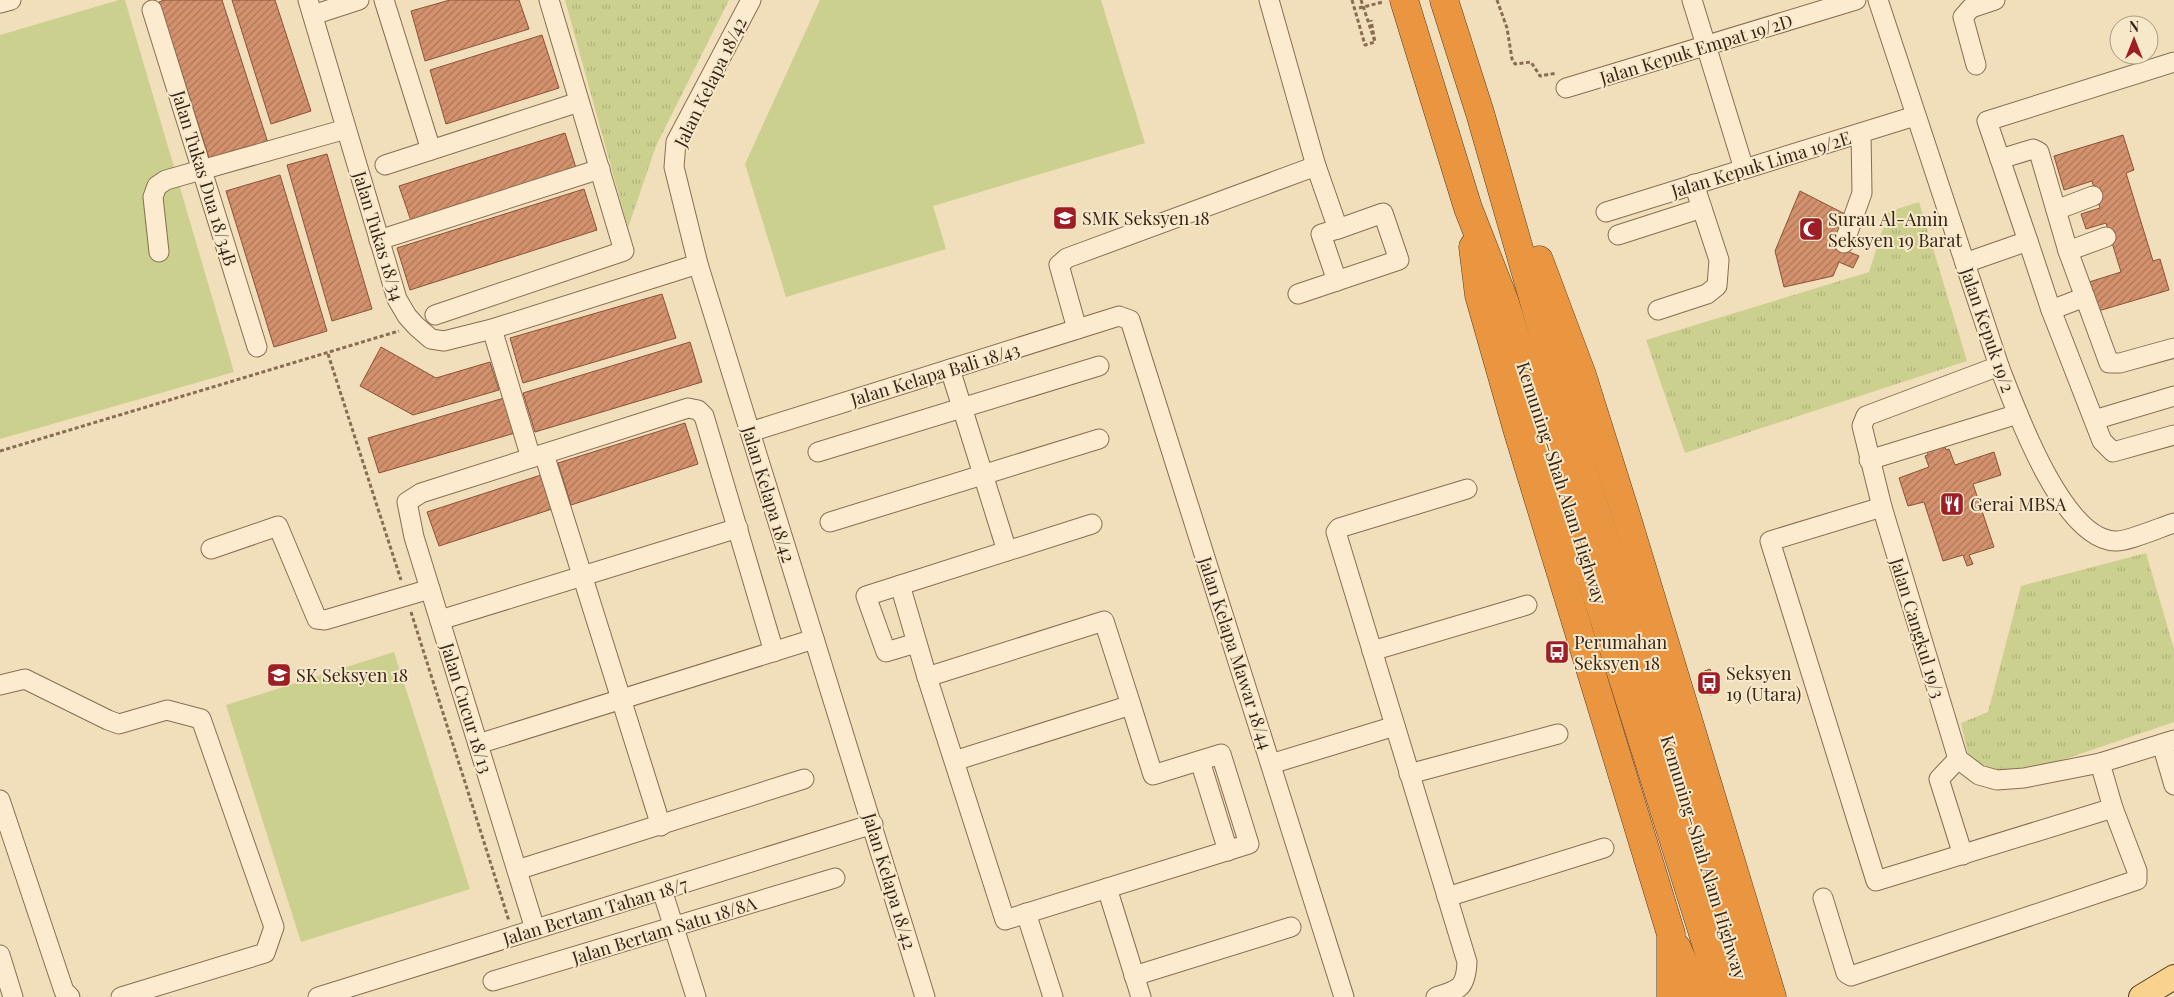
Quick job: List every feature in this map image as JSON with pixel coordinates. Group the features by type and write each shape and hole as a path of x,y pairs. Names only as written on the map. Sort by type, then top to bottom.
{"highway":[{"name":"Kemuning–Shah Alam Highway","path":"1404,0 1468,208 1504,300 1722,997"},
{"name":"Kemuning–Shah Alam Highway","path":"1444,0 1480,113 1577,451 1747,997"},
{"path":"1480,113 1535,248 1582,375 1734,864 1772,997"},
{"path":"1468,208 1479,295 1518,432 1671,934 1698,997"},
{"path":"1734,864 1786,997"},
{"path":"1671,934 1671,997"},
{"path":"1764,968 1765,997"}],"main road":[{"path":"2141,997 2174,976"}],"street":[{"path":"0,3 11,0"},
{"path":"310,7 359,0"},
{"path":"384,0 432,150"},
{"path":"435,315 624,251 549,0"},
{"name":"Jalan Kelapa 18/42","path":"750,0 676,142 673,157 674,167 698,264 873,824 925,997"},
{"path":"1269,0 1316,166 1338,229"},
{"path":"1692,0 1744,169"},
{"name":"Jalan Kepuk Empat 19/2D","path":"1566,88 1856,0"},
{"name":"Jalan Kepuk 19/2","path":"1878,0 1999,366 2018,414 2057,494 2086,530 2100,537 2116,541 2174,523"},
{"path":"1976,65 1963,17 1971,8 1995,0"},
{"name":"Jalan Tukas 18/34","path":"310,7 397,299 407,316 432,339 438,341 492,329 698,264"},
{"name":"Jalan Tukas Dua 18/34B","path":"152,10 257,347"},
{"path":"2174,62 1987,121 2050,310 2102,441 2114,452 2174,435"},
{"path":"385,165 579,102"},
{"name":"Jalan Kepuk Lima 19/2E","path":"1606,212 1915,116"},
{"path":"159,252 153,198 157,186 166,180 346,129"},
{"path":"1844,243 1862,193 1860,133"},
{"path":"2000,159 2033,149 2039,152 2068,251 2109,363 2120,363 2174,348"},
{"path":"1078,329 1059,265 1067,258 1316,166"},
{"path":"379,240 600,168"},
{"path":"1658,310 1707,294 1717,286 1719,260 1694,184"},
{"path":"2056,210 2093,196"},
{"path":"1618,235 1702,208"},
{"path":"1298,294 1337,281 1399,260 1383,213 1321,234 1337,281"},
{"path":"2068,251 2106,238"},
{"path":"1964,263 2028,241"},
{"path":"2050,310 2085,297"},
{"name":"Jalan Kelapa Bali 18/43","path":"750,432 1119,316"},
{"name":"Jalan Kelapa Mawar 18/44","path":"1119,316 1130,320 1344,997"},
{"path":"492,329 582,576 661,826"},
{"path":"818,452 1099,366"},
{"name":"Jalan Cangkul 19/3","path":"1958,759 1882,507 1862,426 1866,416 1999,366"},
{"path":"950,369 1007,551"},
{"path":"2094,420 2174,396"},
{"path":"538,456 688,408 698,410 704,416 774,652"},
{"path":"1869,460 2018,414"},
{"path":"830,522 1099,439"},
{"name":"Jalan Cucur 18/13","path":"535,930 430,589 408,513 407,502 421,493 538,456"},
{"path":"1436,997 1458,990 1466,978 1467,962 1336,532 1339,528 1467,489"},
{"path":"1882,507 1770,541 1876,882 2114,808"},
{"path":"916,642 886,652 866,596 1092,524"},
{"path":"211,549 278,526 317,619 325,620 430,589"},
{"path":"440,620 738,528"},
{"path":"900,585 916,642 927,677 1005,920 1250,844 1221,754 1154,775 1104,621 927,677"},
{"path":"1372,651 1526,605"},
{"path":"478,744 814,639"},
{"path":"0,685 25,679 119,724 167,710 201,719 274,927 265,953 177,990 121,997"},
{"path":"954,761 1131,705"},
{"path":"1271,764 1394,726"},
{"path":"1409,774 1558,734"},
{"path":"1963,855 1939,779 1958,759 1979,775 1997,780 2024,778 2100,763 2168,742 2174,785"},
{"path":"1200,761 1228,850"},
{"path":"1823,898 1846,973 1851,976 2137,880 2137,871 2100,763"},
{"path":"517,870 661,826 804,779"},
{"path":"0,800 64,991 70,997"},
{"name":"Jalan Bertam Tahan 18/7","path":"318,997 873,824"},
{"path":"1447,897 1604,848"},
{"name":"Jalan Bertam Satu 18/8A","path":"493,981 835,878"},
{"path":"1107,888 1141,997"},
{"path":"662,890 696,997"},
{"path":"1026,914 1053,997"},
{"path":"1134,976 1290,927"},
{"path":"0,955 13,997"}],"path":[{"path":"1352,0 1365,45 1375,42"},
{"path":"1361,0 1362,8 1375,42"},
{"path":"1362,8 1383,0"},
{"path":"1362,8 1388,0"},
{"path":"1497,0 1507,28 1512,59 1515,64 1531,62 1540,76 1557,72 1566,88"},
{"path":"1371,20 1375,42"},
{"path":"0,451 416,326"},
{"path":"328,354 514,936"}],"green space":[{"path":"119,0 125,0 234,372 0,439 0,35"},
{"path":"565,0 729,0 656,146 628,228"},
{"path":"820,0 1101,0 1145,143 933,206 946,249 786,297 745,164"},
{"path":"1919,202 1967,361 1685,453 1646,340 1869,272 1888,212"},
{"path":"2146,553 2174,649 2174,722 2021,774 1983,769 1968,754 1961,723 1988,712 2021,586"},
{"path":"394,652 470,889 301,942 226,705"}],"building":[{"path":"164,0 222,0 268,143 210,161 159,2"},
{"path":"232,0 275,0 311,111 271,124"},
{"path":"450,0 519,0 529,29 425,61 411,11"},
{"path":"542,35 559,88 446,124 430,70"},
{"path":"565,133 576,168 411,221 399,186"},
{"path":"2123,135 2134,170 2126,173 2153,261 2160,259 2169,290 2095,312 2086,283 2121,272 2106,223 2086,229 2081,214 2100,208 2092,181 2064,190 2054,156"},
{"path":"327,154 372,309 332,321 287,165"},
{"path":"280,175 327,331 274,347 226,191"},
{"path":"584,189 597,230 410,290 397,248"},
{"name":"Surau Al-Amin Seksyen 19 Barat","path":"1800,191 1845,214 1832,245 1859,256 1853,268 1839,262 1833,276 1784,287 1775,251"},
{"path":"662,294 676,338 523,383 510,338"},
{"path":"690,342 702,382 535,432 523,393"},
{"path":"381,347 436,378 490,362 499,390 413,415 360,386"},
{"path":"504,398 515,433 379,473 368,438"},
{"path":"685,423 698,464 571,505 558,463"},
{"name":"Gerai MBSA","path":"1944,443 1946,450 1949,449 1955,465 1994,452 2001,475 1973,484 1994,547 1969,555 1973,564 1967,566 1963,555 1943,561 1924,502 1908,506 1899,478 1929,467 1925,456 1928,455 1927,450"},
{"path":"541,475 552,509 439,546 427,512"},
{"path":"1710,669 1718,693 1710,695 1702,672"}],"place":[{"name":"SMK Seksyen 18","path":"1065,218"},
{"name":"Surau Al-Amin Seksyen 19 Barat","path":"1811,229"},
{"name":"Gerai MBSA","path":"1952,504"},
{"name":"Perumahan Seksyen 18","path":"1557,652"},
{"name":"SK Seksyen 18","path":"279,675"},
{"name":"Seksyen 19 (Utara)","path":"1709,683"}]}
